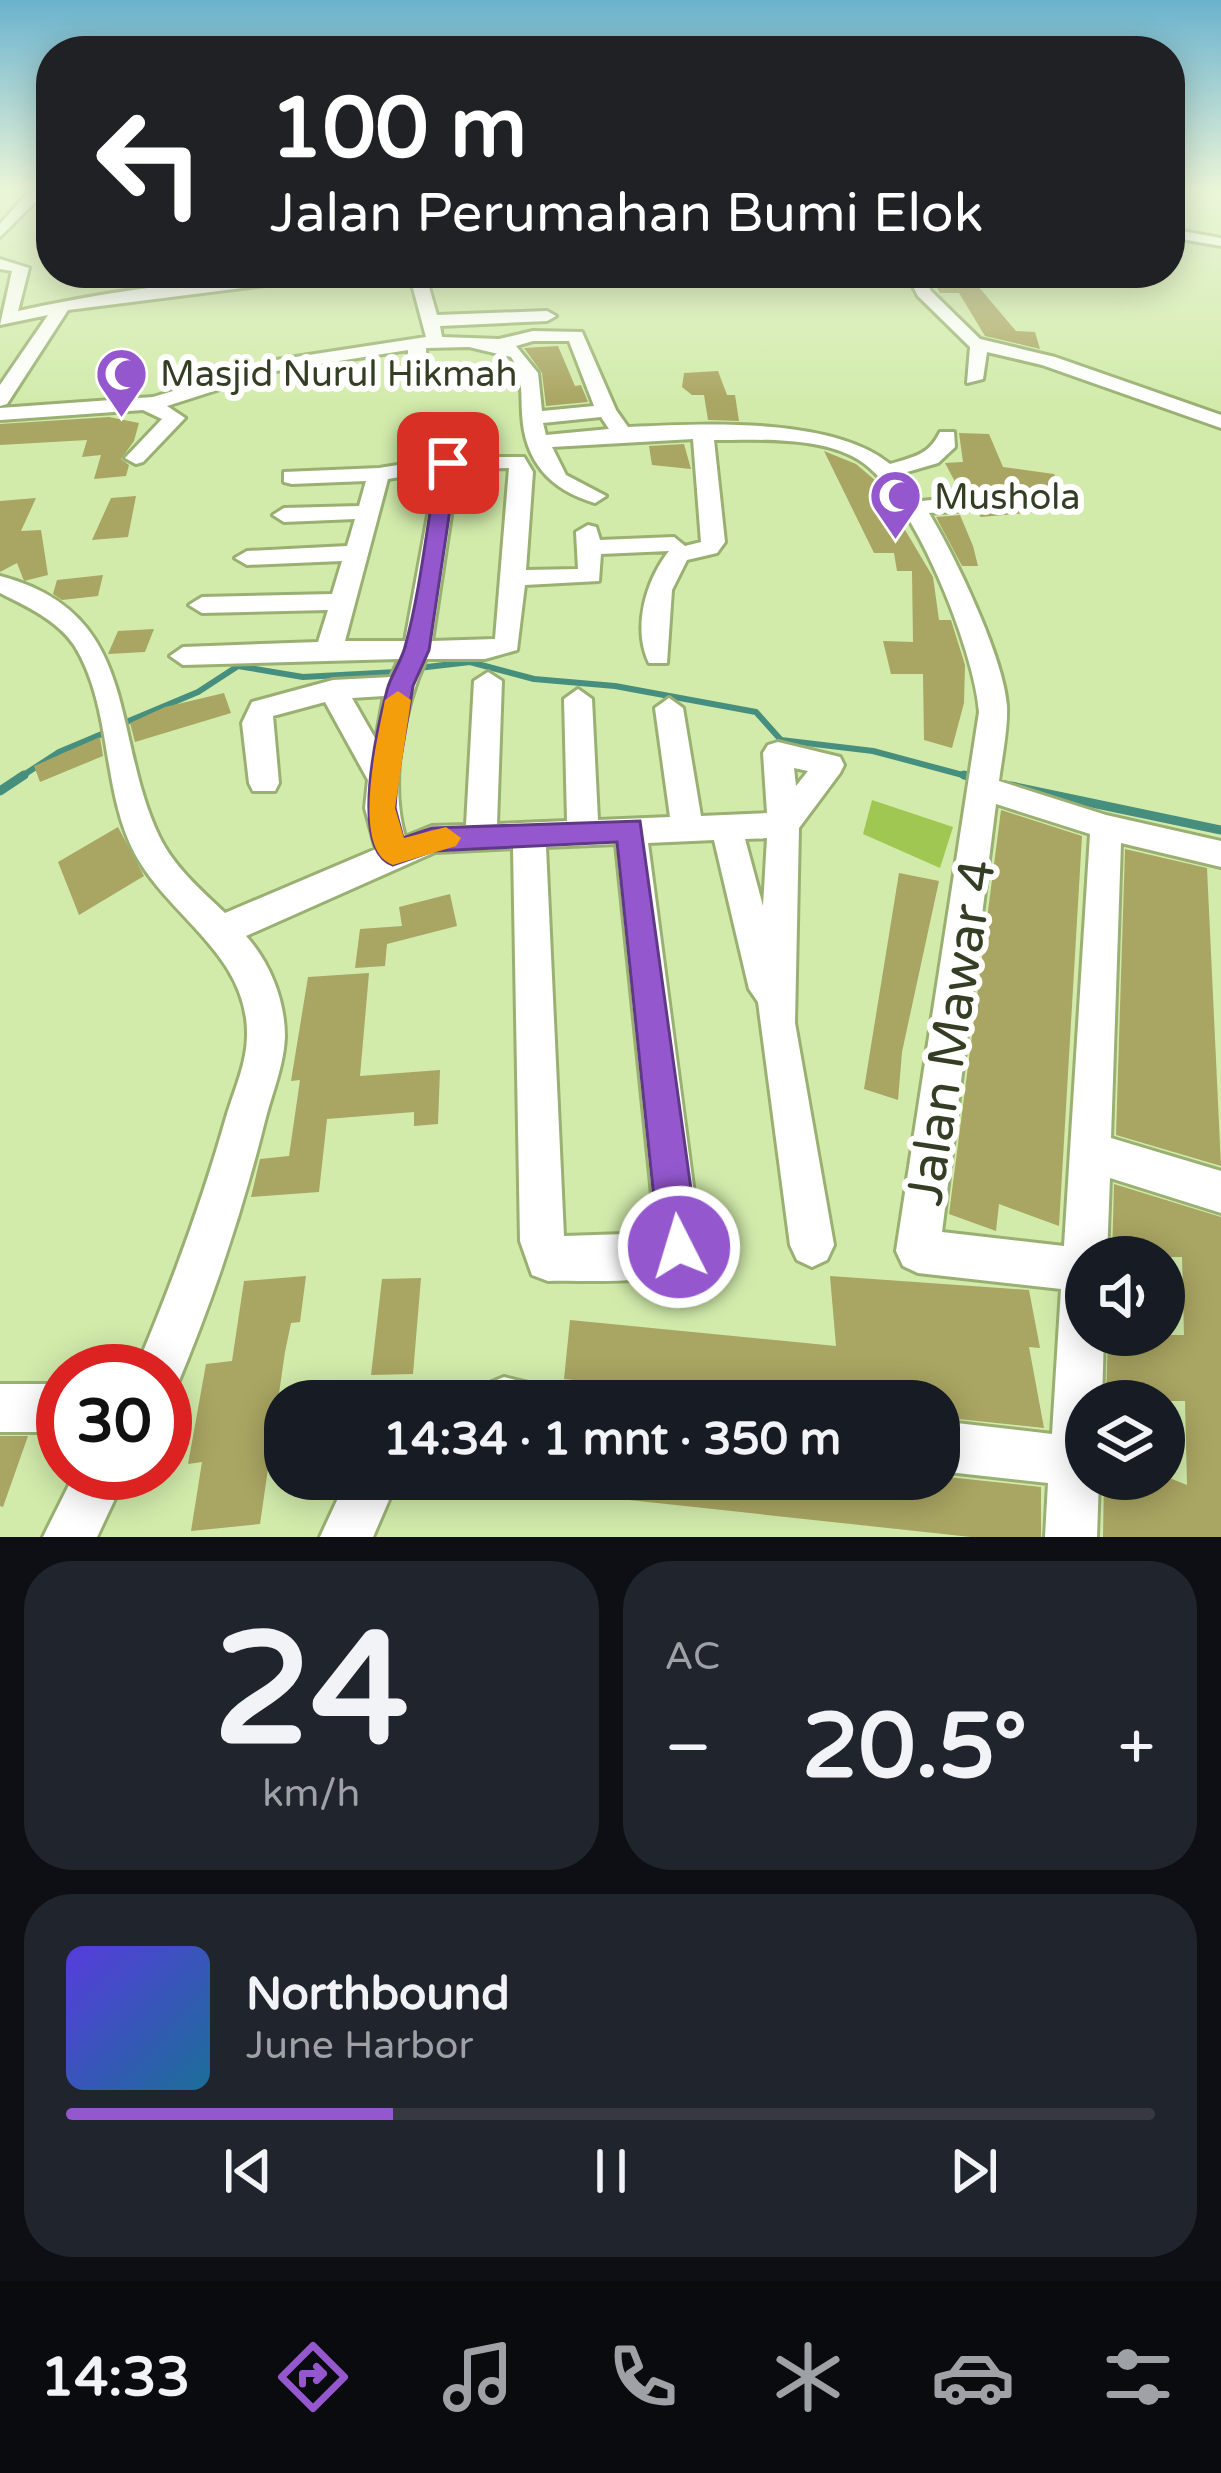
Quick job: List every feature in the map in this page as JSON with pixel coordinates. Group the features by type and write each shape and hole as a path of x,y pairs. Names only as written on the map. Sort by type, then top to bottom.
{"street":[{"path":"0,263 21,268 3,319"},
{"path":"3,319 63,304 173,288"},
{"path":"418,383 429,321 421,288"},
{"path":"923,288 979,345 1048,361 1221,422"},
{"path":"0,400 63,304"},
{"path":"429,321 547,316"},
{"path":"0,414 146,404 181,398 250,372 426,343 501,344 532,336 576,336 606,411 622,433"},
{"path":"501,344 522,359 535,394 535,429 557,479 595,496"},
{"path":"974,379 979,345"},
{"path":"136,458 175,418 146,404"},
{"path":"535,429 606,411"},
{"path":"535,429 572,442 622,433 703,435 838,446 864,453 887,471 913,508 991,688 986,789 1106,827 1221,854"},
{"path":"658,657 655,602 662,581 679,554 709,548 713,542 703,435"},
{"path":"887,471 931,459 945,447 946,436"},
{"path":"264,783 256,723 262,709 508,644 520,465 508,460 448,463 379,474 292,477"},
{"path":"393,853 381,808 383,781 448,463"},
{"path":"329,650 379,474"},
{"path":"913,508 1006,500"},
{"path":"284,515 371,512"},
{"path":"514,578 587,577 592,574 589,540 674,544"},
{"path":"247,558 360,554"},
{"path":"0,584 35,599 87,646 123,783 149,850 184,896 223,930 253,966 266,1040 196,1284 170,1344"},
{"path":"202,605 346,602"},
{"path":"183,656 329,650 407,669"},
{"path":"481,835 488,681"},
{"path":"333,690 383,781"},
{"path":"578,699 584,831"},
{"path":"669,707 687,827"},
{"name":"Jalan Mawar 4","path":"986,789 918,1251 1065,1268"},
{"path":"223,930 432,839 783,822 776,1023"},
{"path":"726,826 776,1023 812,1245"},
{"path":"1086,1236 1106,827"},
{"path":"529,832 542,1241 548,1259 670,1254 679,1247 630,830"},
{"path":"1091,1152 1221,1192"},
{"path":"0,1408 36,1408"},
{"path":"960,1448 1065,1459"},
{"path":"69,1537 88,1500"},
{"path":"346,1537 363,1500"},
{"path":"1070,1537 1072,1500"}],"green space":[{"path":"872,800 953,827 940,868 863,834"}],"building":[{"path":"937,288 980,288 1016,331 1035,332 1040,349 985,336 959,293 940,293"},
{"path":"558,346 575,386 581,385 588,402 546,406 542,373 524,348"},
{"path":"718,371 727,395 735,395 739,421 708,420 704,395 692,395 682,387 684,373"},
{"path":"109,417 139,423 121,459 129,465 126,476 94,479 101,455 82,457 87,440 0,445 0,424"},
{"path":"959,433 989,434 1003,467 1054,474 1072,509 981,517 978,514 1008,511 1021,499 1006,489 961,493 945,463 963,462"},
{"path":"684,444 691,469 652,465 649,446"},
{"path":"824,451 856,464 876,481 933,577 939,620 951,620 965,665 964,703 952,748 924,740 923,674 891,674 883,641 913,642 912,571 897,571 894,553 874,553"},
{"path":"136,496 128,537 92,540 111,498"},
{"path":"36,498 21,531 41,530 48,575 24,581 17,563 0,572 0,501"},
{"path":"960,515 978,566 962,566 936,517"},
{"path":"103,575 98,596 62,600 53,594 57,580"},
{"path":"154,629 145,652 108,654 118,631"},
{"path":"224,693 231,713 135,742 130,723 165,707"},
{"path":"100,737 103,756 40,782 34,766"},
{"path":"1001,810 1082,836 1059,1226 999,1204 996,1231 949,1214"},
{"path":"118,827 144,876 79,915 58,862"},
{"path":"1125,849 1207,868 1221,1166 1116,1135"},
{"path":"899,873 939,881 902,1052 898,1100 864,1089"},
{"path":"450,894 457,926 387,944 385,966 355,968 360,929 402,926 399,907"},
{"path":"369,973 360,1076 440,1070 438,1124 414,1126 414,1112 327,1119 319,1192 251,1197 260,1159 289,1156 300,1080 291,1081 308,977"},
{"path":"1114,1184 1221,1217 1221,1537 1103,1537 1104,1500 1185,1500 1187,1485 1185,1380 1107,1380 1107,1356 1185,1356 1185,1236 1113,1236"},
{"path":"306,1276 300,1322 291,1323 281,1380 264,1380 260,1524 191,1531 202,1462 192,1463 192,1442 206,1364 232,1361 244,1281"},
{"path":"830,1276 1029,1290 1040,1348 1029,1347 1044,1428 960,1419 960,1380 564,1379 570,1320 836,1346"},
{"path":"421,1278 413,1374 371,1375 382,1279"},
{"path":"0,1436 28,1436 3,1507 0,1506"},
{"path":"960,1478 1041,1487 1041,1537 971,1537 629,1500 960,1500"}],"waterway":[{"path":"418,668 470,662 534,679 615,686 756,712 781,740 873,751 974,778 964,775"},
{"path":"124,723 198,692 238,666 303,677 397,672"},
{"path":"19,778 59,752 109,731"},
{"path":"0,791 24,775"},
{"path":"1011,786 1221,830"}],"slow traffic":[{"path":"398,700 381,808 393,853 446,838"}],"place":[{"name":"Masjid Nurul Hikmah","path":"121,419"},
{"name":"Mushola","path":"895,542"}],"route":[{"path":"448,463 417,650 400,686 383,781 381,808 393,853 432,839 630,830 679,1247"}]}
